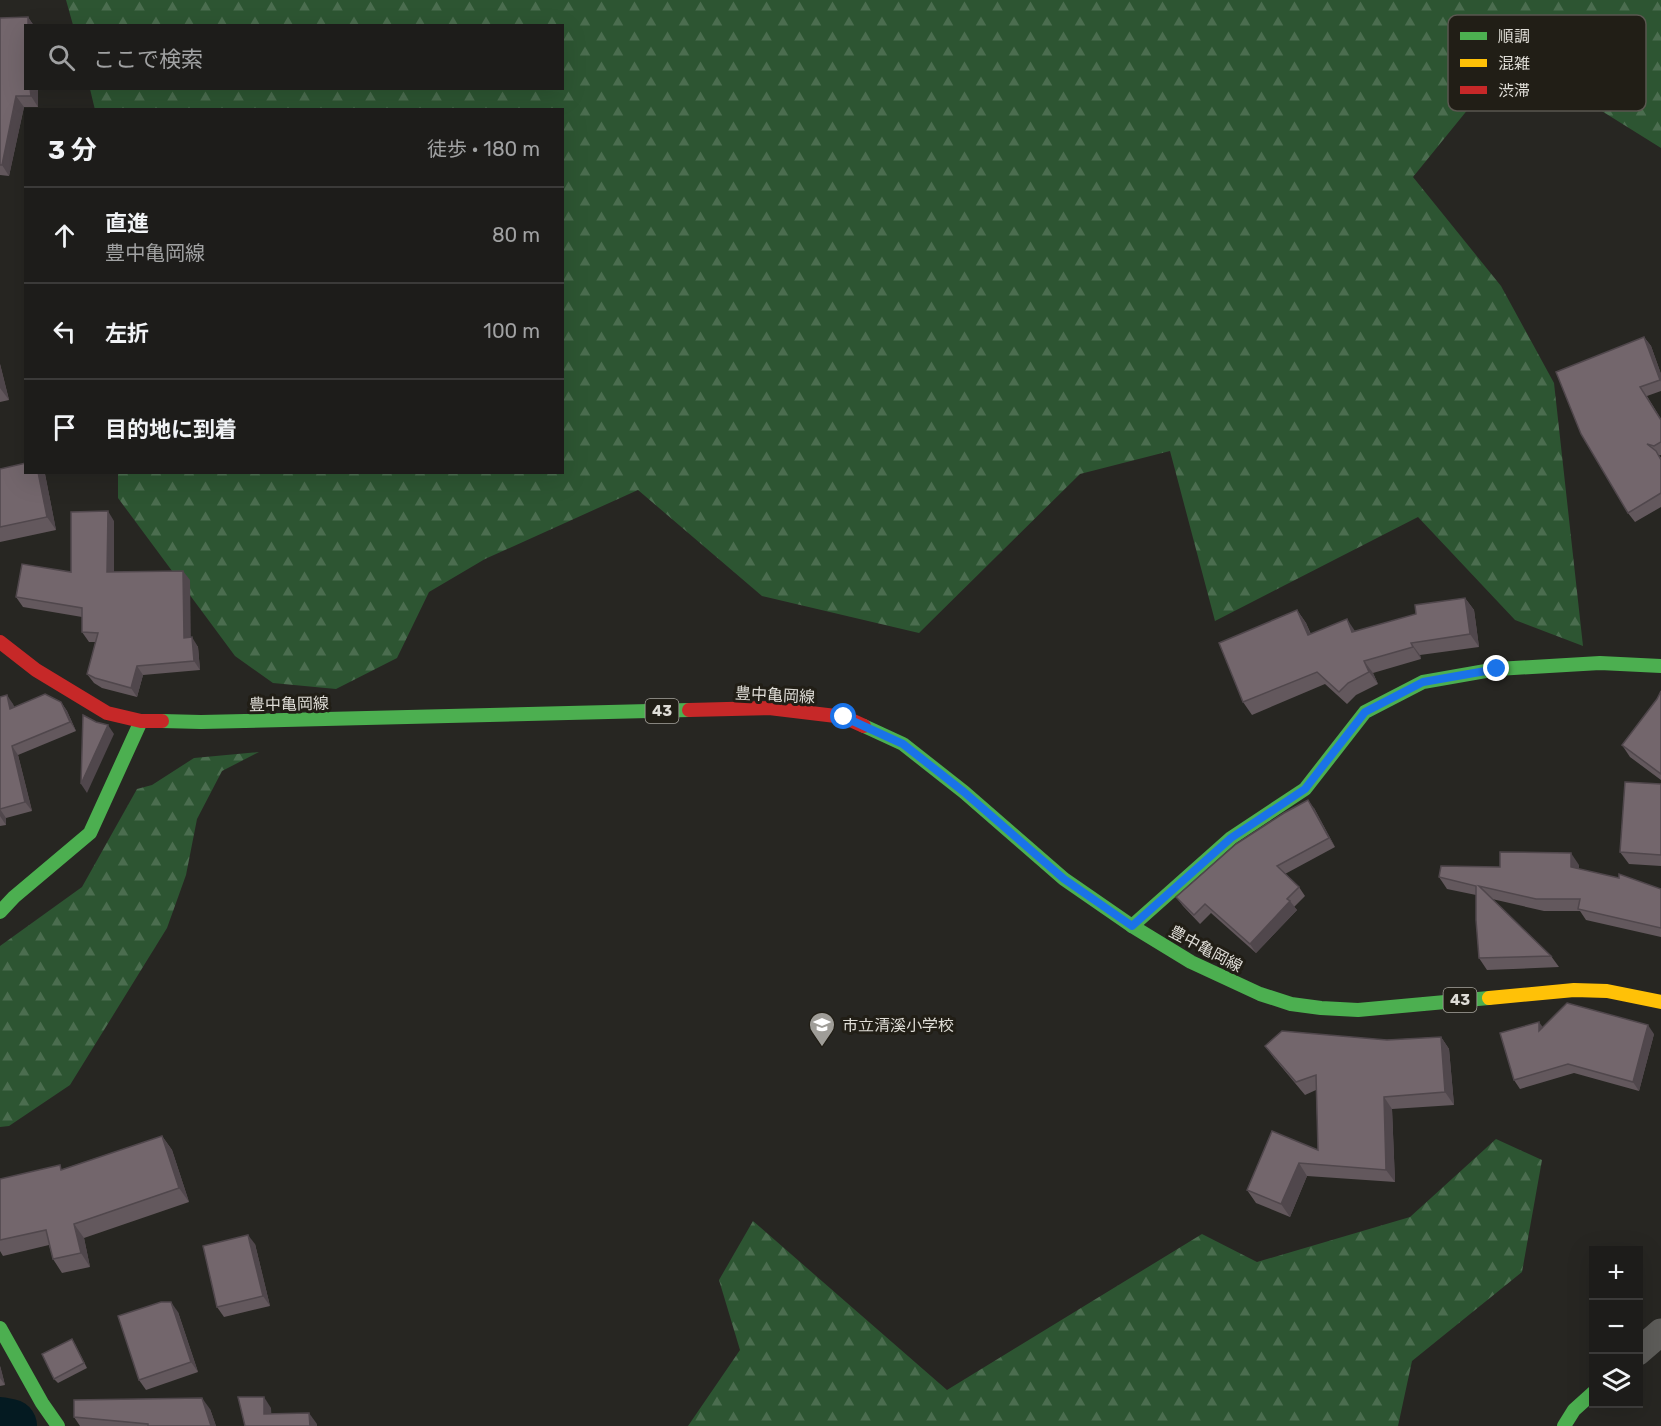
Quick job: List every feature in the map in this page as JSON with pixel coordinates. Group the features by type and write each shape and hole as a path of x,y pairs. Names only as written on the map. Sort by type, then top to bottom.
{"main road":[{"name":"豊中亀岡線","path":"0,642 36,670 106,713 141,721 201,722 770,708 844,717 903,744 964,792 1064,879 1132,926 1191,962 1260,994 1291,1004 1358,1010 1574,990 1607,991 1661,1002"},
{"path":"1132,926 1231,838 1305,789 1365,712 1423,682 1497,669 1600,663 1661,666"},
{"path":"0,912 14,897 90,833 141,721"},
{"path":"0,1328 42,1403 58,1426"},
{"path":"1564,1426 1574,1410 1589,1396"}],"street":[{"path":"1643,1348 1661,1332"}],"green space":[{"path":"66,0 1661,0 1661,148 1602,111 1646,111 1646,15 1448,15 1448,111 1467,111 1413,177 1501,286 1554,383 1583,646 1515,620 1418,517 1215,621 1170,451 1080,474 919,633 762,596 638,490 485,559 429,592 397,658 336,689 273,683 235,656 118,498 118,474 564,474 564,108 95,108 90,90 564,90 564,24 73,24"},
{"path":"259,752 222,771 197,819 186,875 167,928 70,1085 9,1126 0,1127 0,946 82,887 137,789 152,785 194,758"},
{"path":"1496,1139 1542,1160 1522,1272 1412,1361 1398,1426 688,1426 740,1350 719,1280 753,1221 947,1390 1202,1234 1257,1262 1410,1217"}],"building":[{"path":"28,17 28,24 24,24 24,90 30,90 31,96 16,96 2,165 0,165 0,18"},
{"path":"1644,337 1660,380 1640,387 1661,420 1661,442 1654,446 1647,444 1656,451 1661,460 1661,493 1628,513 1581,434 1556,372"},
{"path":"24,463 24,474 38,474 47,517 0,527 0,469"},
{"path":"108,511 107,572 183,571 184,638 192,637 194,661 137,666 131,688 87,674 98,633 82,632 82,608 16,597 22,564 71,572 71,512"},
{"path":"1465,598 1470,634 1411,643 1413,647 1364,661 1369,672 1348,683 1339,692 1317,672 1243,702 1219,643 1297,610 1308,635 1347,619 1352,632 1416,614 1415,605"},
{"path":"1661,691 1661,774 1622,745"},
{"path":"45,694 61,702 70,722 12,746 25,802 0,809 0,697 7,695 10,709"},
{"path":"83,715 108,725 81,784"},
{"path":"1625,782 1661,784 1661,855 1620,852"},
{"path":"1308,800 1329,838 1277,866 1299,887 1287,899 1290,901 1250,944 1205,904 1194,915 1176,897 1236,844"},
{"path":"1500,852 1571,853 1571,867 1619,878 1619,874 1661,889 1661,928 1578,909 1580,899 1536,899 1479,886 1551,956 1479,958 1476,886 1439,877 1441,866 1500,867"},
{"path":"1567,1003 1648,1025 1633,1082 1568,1064 1514,1080 1500,1033 1539,1022 1539,1031"},
{"path":"1282,1031 1387,1040 1441,1037 1445,1092 1384,1097 1386,1170 1299,1163 1281,1204 1247,1190 1272,1131 1318,1150 1316,1075 1296,1082 1265,1046"},
{"path":"162,1136 179,1188 74,1224 81,1253 53,1259 46,1230 0,1240 0,1179 60,1165 61,1170"},
{"path":"248,1235 263,1296 217,1307 203,1246"},
{"path":"161,1302 171,1302 191,1362 139,1380 118,1316"},
{"path":"72,1339 84,1363 54,1379 42,1354"},
{"path":"238,1397 264,1397 264,1414 309,1413 310,1426 245,1426"},
{"path":"202,1398 211,1426 148,1426 148,1424 74,1417 74,1400"}],"waterway":[{"path":"0,1424 10,1426"}],"traffic: fast":[{"path":"1132,926 1231,838 1305,789 1365,712 1423,682 1497,669 1600,663 1661,666"},
{"path":"162,721 201,722 689,710"},
{"path":"0,912 14,897 90,833 141,721"},
{"path":"864,726 903,744 964,792 1064,879 1132,926 1191,962 1260,994 1291,1004 1358,1010 1489,998"},
{"path":"0,1328 42,1403 58,1426"},
{"path":"1564,1426 1574,1410 1589,1396"}],"traffic: slow":[{"path":"1489,998 1574,990 1607,991 1661,1002"}],"traffic: jam":[{"path":"0,642 36,670 107,713 141,721 162,721"},
{"path":"689,710 769,708 844,717 864,726"}],"place":[{"name":"市立清溪小学校","path":"822,1048"}],"route":[{"path":"844,717 903,744 964,792 1064,879 1132,926 1231,838 1305,789 1365,712 1423,682 1497,669"}]}
